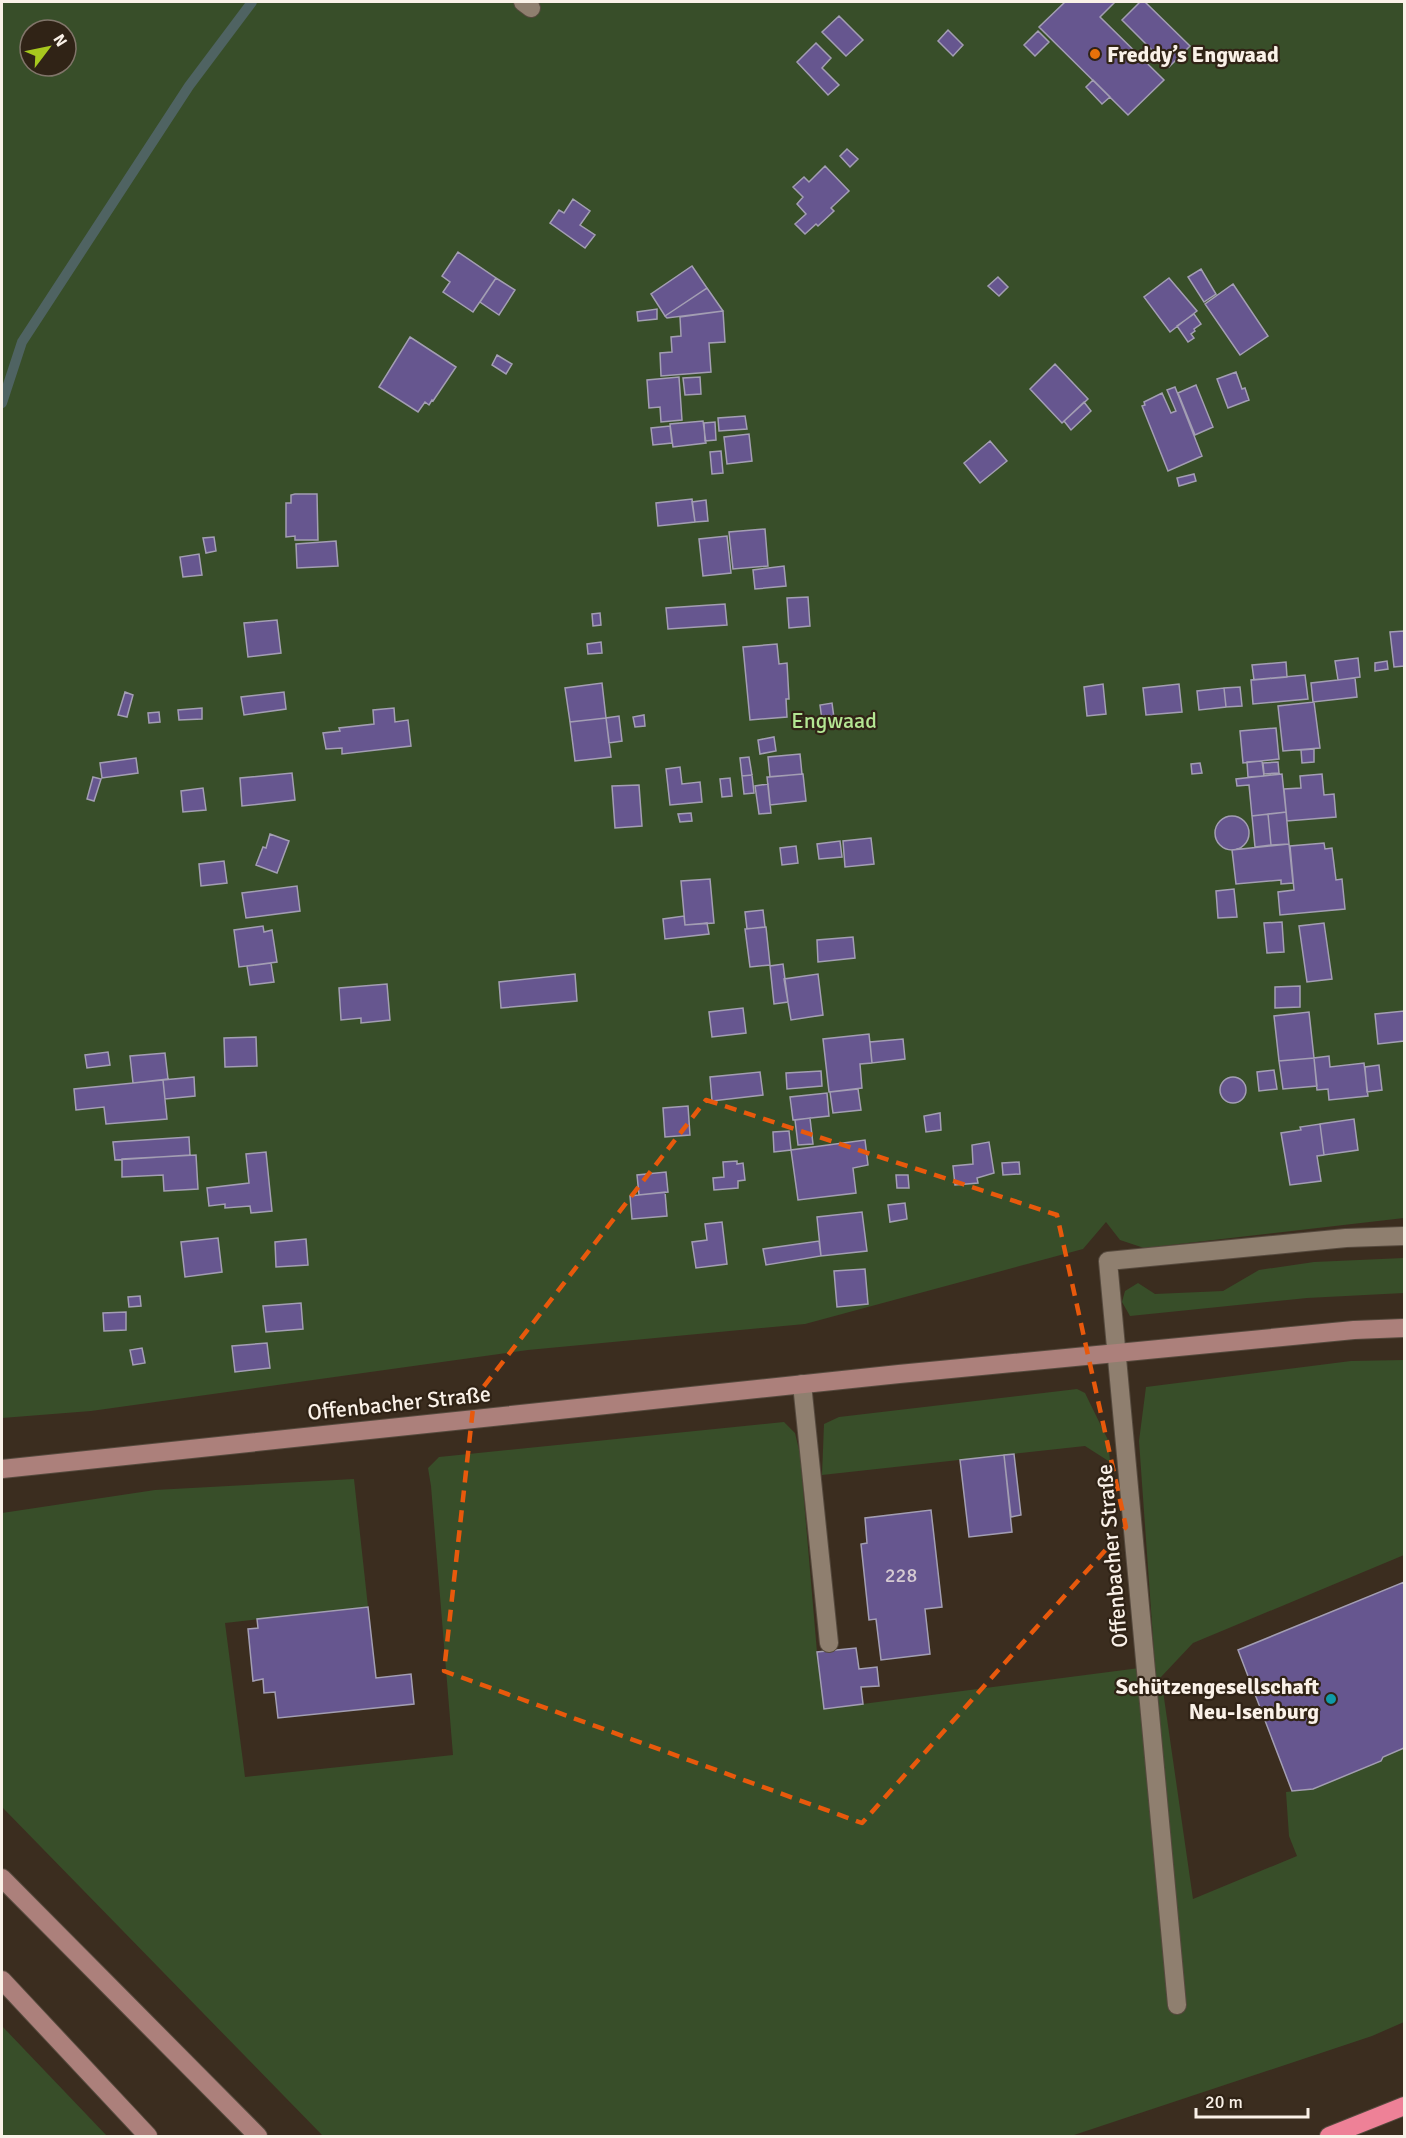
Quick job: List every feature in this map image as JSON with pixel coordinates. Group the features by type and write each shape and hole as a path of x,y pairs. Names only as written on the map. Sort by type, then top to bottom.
{"highway":[{"path":"1329,2136 1404,2106"}],"main road":[{"name":"Offenbacher Straße","path":"2,1469 802,1384 1354,1330 1404,1328"},
{"path":"2,1878 258,2136"},
{"path":"2,1980 148,2136"}],"lane":[{"path":"1118,1353 1108,1261 1346,1238 1404,1236"},
{"name":"Offenbacher Straße","path":"1118,1353 1177,2005"},
{"path":"802,1384 829,1643"}],"highlighted area":[{"path":"706,1100 1057,1215 1126,1527 862,1823 444,1671 474,1399"}],"green space":[{"name":"Engwaad","path":"2,2 1404,2 1404,1218 1144,1248 1120,1240 1106,1222 1083,1249 805,1324 528,1350 91,1411 2,1418"},
{"path":"1404,1258 1404,1293 1307,1298 1130,1316 1122,1302 1125,1291 1138,1283 1155,1294 1223,1291 1259,1270 1314,1262"},
{"path":"1404,1360 1404,1555 1193,1643 1161,1677 1193,1899 1297,1856 1289,1836 1286,1792 1313,1789 1381,1761 1383,1757 1404,1748 1404,2022 1372,2036 1071,2136 323,2136 2,1807 2,1513 155,1490 354,1479 368,1607 225,1623 245,1777 453,1755 428,1468 439,1457 784,1422 795,1433 800,1454 824,1709 1155,1666 1139,1441 1146,1387 1351,1361"},
{"path":"1077,1389 1085,1393 1108,1440 1110,1462 1085,1446 822,1475 824,1424 839,1417"},
{"path":"2,2026 107,2136 2,2136"}],"building":[{"path":"1065,2 1114,3 1100,17 1164,80 1128,115 1039,27"},
{"path":"1140,2 1145,2 1190,46 1169,67 1122,20"},
{"path":"839,16 863,40 846,56 822,32"},
{"path":"948,30 963,45 953,56 938,41"},
{"path":"1038,31 1049,42 1035,56 1024,45"},
{"path":"816,43 831,58 822,68 839,85 828,95 797,62"},
{"path":"1093,80 1110,97 1102,104 1086,87"},
{"path":"847,149 858,159 850,167 840,156"},
{"path":"825,166 849,191 831,208 834,211 818,226 816,224 805,234 795,224 806,214 797,204 803,197 793,187 804,177 809,182"},
{"path":"573,199 590,211 580,225 595,235 585,248 550,223 559,210 564,213"},
{"path":"458,252 496,278 473,312 443,292 450,282 442,276"},
{"path":"692,266 707,288 665,316 651,294"},
{"path":"1201,269 1216,294 1204,302 1188,277"},
{"path":"998,277 1008,287 999,296 988,286"},
{"path":"496,278 515,290 499,315 480,302"},
{"path":"1169,278 1197,311 1170,332 1144,297"},
{"path":"1233,284 1268,336 1240,355 1205,304"},
{"path":"707,288 723,311 667,318 665,316"},
{"path":"657,309 657,319 638,321 637,312"},
{"path":"723,311 725,342 709,343 711,372 661,376 660,353 672,352 671,337 681,336 680,317"},
{"path":"1194,314 1201,324 1194,329 1195,331 1191,334 1194,338 1188,342 1177,326"},
{"path":"410,337 456,367 433,401 429,405 425,402 418,412 379,387"},
{"path":"497,355 512,364 506,374 492,365"},
{"path":"1055,364 1088,399 1062,423 1030,389"},
{"path":"1236,372 1249,400 1228,408 1217,379"},
{"path":"679,377 682,420 661,422 660,407 649,408 647,380"},
{"path":"700,377 701,394 685,395 683,378"},
{"path":"1196,385 1213,427 1195,435 1178,393"},
{"path":"1175,387 1202,456 1168,471 1142,406 1145,405 1144,402 1162,393 1171,413 1176,411 1167,390"},
{"path":"1084,402 1091,411 1071,430 1064,421"},
{"path":"745,416 747,429 719,431 718,418"},
{"path":"703,421 706,443 673,447 670,424"},
{"path":"715,422 716,440 705,441 704,423"},
{"path":"670,426 672,443 653,445 651,428"},
{"path":"749,434 752,461 727,464 724,437"},
{"path":"990,441 1007,461 980,483 964,463"},
{"path":"721,451 723,473 712,474 710,452"},
{"path":"1194,474 1196,481 1179,486 1177,478"},
{"path":"317,494 318,540 295,540 295,536 286,537 286,503 291,503 291,495"},
{"path":"692,499 695,522 658,526 656,503"},
{"path":"706,500 708,521 695,522 692,502"},
{"path":"765,529 768,566 733,569 729,532"},
{"path":"727,536 731,573 703,576 699,539"},
{"path":"214,537 216,551 206,553 203,538"},
{"path":"336,541 338,566 297,568 296,544"},
{"path":"199,554 202,575 183,577 180,557"},
{"path":"784,566 786,586 755,589 753,570"},
{"path":"808,597 810,626 789,628 787,598"},
{"path":"725,604 727,625 668,629 666,608"},
{"path":"600,613 601,625 593,626 592,614"},
{"path":"277,620 281,653 248,657 244,623"},
{"path":"1404,631 1404,666 1394,667 1390,632"},
{"path":"601,642 602,653 588,654 587,644"},
{"path":"777,644 779,664 787,663 789,699 786,699 787,717 750,720 743,647"},
{"path":"1358,658 1360,677 1338,680 1335,661"},
{"path":"1387,661 1388,669 1375,671 1375,663"},
{"path":"1286,662 1287,677 1254,680 1252,665"},
{"path":"1305,675 1308,699 1253,704 1251,680"},
{"path":"1355,678 1357,697 1313,702 1311,683"},
{"path":"602,683 606,718 570,722 565,688"},
{"path":"1103,684 1106,714 1087,716 1084,687"},
{"path":"1179,684 1182,712 1146,715 1143,688"},
{"path":"1240,687 1242,706 1226,707 1224,688"},
{"path":"1224,688 1226,707 1199,710 1197,691"},
{"path":"125,692 133,695 127,717 118,715"},
{"path":"284,692 286,709 244,715 241,697"},
{"path":"1314,702 1320,748 1283,751 1278,706"},
{"path":"832,703 834,718 822,720 820,705"},
{"path":"202,708 202,719 179,720 178,710"},
{"path":"394,708 395,722 408,720 411,746 342,754 342,748 326,749 323,733 340,731 339,728 374,724 373,710"},
{"path":"159,712 160,722 149,723 148,713"},
{"path":"644,715 645,726 635,727 633,717"},
{"path":"619,716 622,741 609,743 606,718"},
{"path":"606,718 611,757 575,761 570,722"},
{"path":"1276,728 1279,759 1243,763 1240,731"},
{"path":"774,737 776,751 760,754 758,740"},
{"path":"1314,749 1314,762 1302,763 1301,750"},
{"path":"800,754 802,774 770,777 768,757"},
{"path":"749,757 752,775 742,776 740,758"},
{"path":"136,758 138,773 102,778 100,763"},
{"path":"1262,761 1264,776 1248,777 1247,762"},
{"path":"1278,762 1279,773 1264,774 1263,763"},
{"path":"1200,763 1202,773 1192,774 1191,764"},
{"path":"680,767 682,784 700,782 702,802 670,805 666,769"},
{"path":"292,773 295,800 242,806 240,778"},
{"path":"803,774 806,801 770,805 767,777"},
{"path":"1282,774 1286,812 1252,816 1249,785 1237,786 1236,779"},
{"path":"1322,774 1324,795 1334,794 1336,817 1287,821 1284,789 1301,788 1300,776"},
{"path":"752,775 754,793 744,794 742,776"},
{"path":"93,777 101,779 94,801 87,799"},
{"path":"730,778 732,796 722,797 720,779"},
{"path":"768,784 771,813 759,814 755,786"},
{"path":"639,785 642,826 615,828 612,786"},
{"path":"203,788 206,810 183,812 181,791"},
{"path":"1286,812 1289,844 1271,845 1268,814"},
{"path":"691,813 692,821 680,822 678,814"},
{"path":"1268,814 1271,845 1255,847 1252,816"},
{"path":"1232,816 1244,821 1249,833 1244,845 1232,850 1220,845 1215,833 1220,821"},
{"path":"270,834 289,841 277,873 256,865 263,847 266,848"},
{"path":"871,838 874,864 845,867 843,841"},
{"path":"840,841 842,857 819,859 817,844"},
{"path":"1324,843 1325,849 1332,848 1336,880 1342,879 1345,909 1280,915 1278,892 1294,890 1290,846"},
{"path":"1289,844 1293,883 1281,884 1281,880 1236,884 1232,850"},
{"path":"796,846 798,863 782,865 780,848"},
{"path":"224,861 227,883 201,886 199,864"},
{"path":"710,879 714,923 685,925 681,881"},
{"path":"297,886 300,911 246,918 242,893"},
{"path":"1234,889 1237,917 1218,918 1216,891"},
{"path":"763,910 765,927 747,929 745,912"},
{"path":"684,916 685,925 707,923 709,934 665,939 663,919"},
{"path":"1282,922 1284,952 1267,953 1264,923"},
{"path":"1324,923 1332,979 1307,982 1299,926"},
{"path":"263,926 264,932 272,930 277,962 239,967 234,930"},
{"path":"766,927 770,965 750,967 745,929"},
{"path":"853,937 855,958 818,962 817,940"},
{"path":"271,963 274,982 250,985 247,966"},
{"path":"783,964 788,1002 774,1004 770,966"},
{"path":"575,974 577,1001 501,1008 499,982"},
{"path":"818,974 823,1015 791,1020 784,979"},
{"path":"387,984 390,1020 361,1023 361,1018 341,1020 339,988"},
{"path":"1300,986 1300,1007 1275,1008 1275,987"},
{"path":"743,1008 746,1033 712,1037 709,1012"},
{"path":"1404,1011 1404,1041 1378,1044 1375,1014"},
{"path":"1309,1012 1314,1058 1279,1061 1274,1016"},
{"path":"869,1034 872,1063 860,1064 862,1088 829,1092 823,1039"},
{"path":"256,1037 257,1066 225,1067 224,1038"},
{"path":"903,1039 905,1059 872,1063 870,1042"},
{"path":"108,1052 110,1065 87,1068 85,1055"},
{"path":"165,1053 168,1079 133,1083 130,1056"},
{"path":"1329,1056 1330,1067 1364,1063 1368,1096 1329,1100 1328,1089 1317,1090 1314,1058"},
{"path":"1314,1058 1317,1086 1283,1089 1279,1061"},
{"path":"1379,1065 1382,1090 1367,1092 1365,1067"},
{"path":"1274,1070 1277,1089 1259,1091 1257,1072"},
{"path":"821,1071 822,1086 787,1089 786,1073"},
{"path":"760,1072 763,1095 712,1101 710,1077"},
{"path":"194,1077 195,1096 165,1099 163,1080"},
{"path":"1233,1077 1242,1081 1246,1090 1242,1099 1233,1103 1224,1099 1220,1090 1224,1081"},
{"path":"163,1080 167,1119 106,1124 104,1107 76,1110 74,1089"},
{"path":"858,1089 861,1110 833,1113 830,1092"},
{"path":"827,1093 829,1116 793,1120 790,1097"},
{"path":"688,1106 690,1135 665,1137 663,1108"},
{"path":"940,1113 941,1130 926,1132 924,1116"},
{"path":"810,1118 813,1144 798,1145 795,1120"},
{"path":"1354,1119 1358,1150 1324,1155 1320,1124"},
{"path":"1320,1124 1324,1155 1317,1156 1321,1181 1290,1185 1281,1133"},
{"path":"789,1131 791,1150 774,1152 773,1132"},
{"path":"189,1137 190,1155 115,1160 113,1142"},
{"path":"865,1140 868,1165 853,1168 856,1193 798,1200 791,1150"},
{"path":"989,1142 994,1173 977,1178 978,1183 955,1185 953,1166 973,1164 972,1145"},
{"path":"266,1152 272,1211 251,1213 250,1206 225,1208 225,1204 209,1206 207,1188 249,1183 246,1154"},
{"path":"196,1155 198,1189 164,1191 163,1175 122,1177 122,1159"},
{"path":"737,1161 737,1164 743,1163 745,1180 738,1181 738,1188 714,1190 713,1178 724,1177 723,1162"},
{"path":"1019,1162 1020,1174 1003,1175 1002,1163"},
{"path":"666,1172 668,1192 639,1195 637,1175"},
{"path":"896,1175 908,1175 909,1188 897,1188"},
{"path":"665,1192 667,1216 632,1219 630,1196"},
{"path":"905,1203 907,1219 890,1222 888,1205"},
{"path":"862,1212 867,1251 821,1256 817,1217"},
{"path":"722,1222 727,1264 696,1268 692,1242 707,1240 705,1224"},
{"path":"218,1238 222,1272 185,1277 181,1242"},
{"path":"306,1239 308,1265 276,1267 275,1242"},
{"path":"819,1241 821,1256 766,1265 763,1249"},
{"path":"865,1269 868,1304 837,1307 834,1271"},
{"path":"140,1296 141,1306 129,1307 128,1297"},
{"path":"301,1303 303,1329 266,1332 263,1306"},
{"path":"126,1312 126,1330 104,1331 103,1313"},
{"path":"267,1343 270,1368 235,1372 232,1346"},
{"path":"142,1348 145,1363 133,1365 130,1350"},
{"path":"1014,1454 1021,1515 1011,1517 1004,1455"},
{"path":"1004,1455 1012,1532 969,1537 960,1460"},
{"path":"931,1510 942,1607 925,1609 930,1654 881,1660 876,1619 869,1620 861,1544 867,1543 865,1518"},
{"name":"Schützengesellschaft Neu-Isenburg","path":"1404,1582 1404,1748 1383,1757 1381,1761 1313,1789 1292,1791 1238,1650"},
{"path":"368,1607 376,1678 411,1674 414,1704 278,1718 275,1692 264,1693 263,1679 253,1681 248,1629 258,1628 257,1619"},
{"path":"856,1648 859,1669 877,1667 879,1686 861,1687 863,1704 824,1709 817,1652"}],"waterway":[{"path":"2,403 22,342 189,86 252,2"}],"place":[{"name":"Freddy’s Engwaad","path":"1095,54"},
{"name":"Schützengesellschaft Neu-Isenburg","path":"1331,1699"}]}
